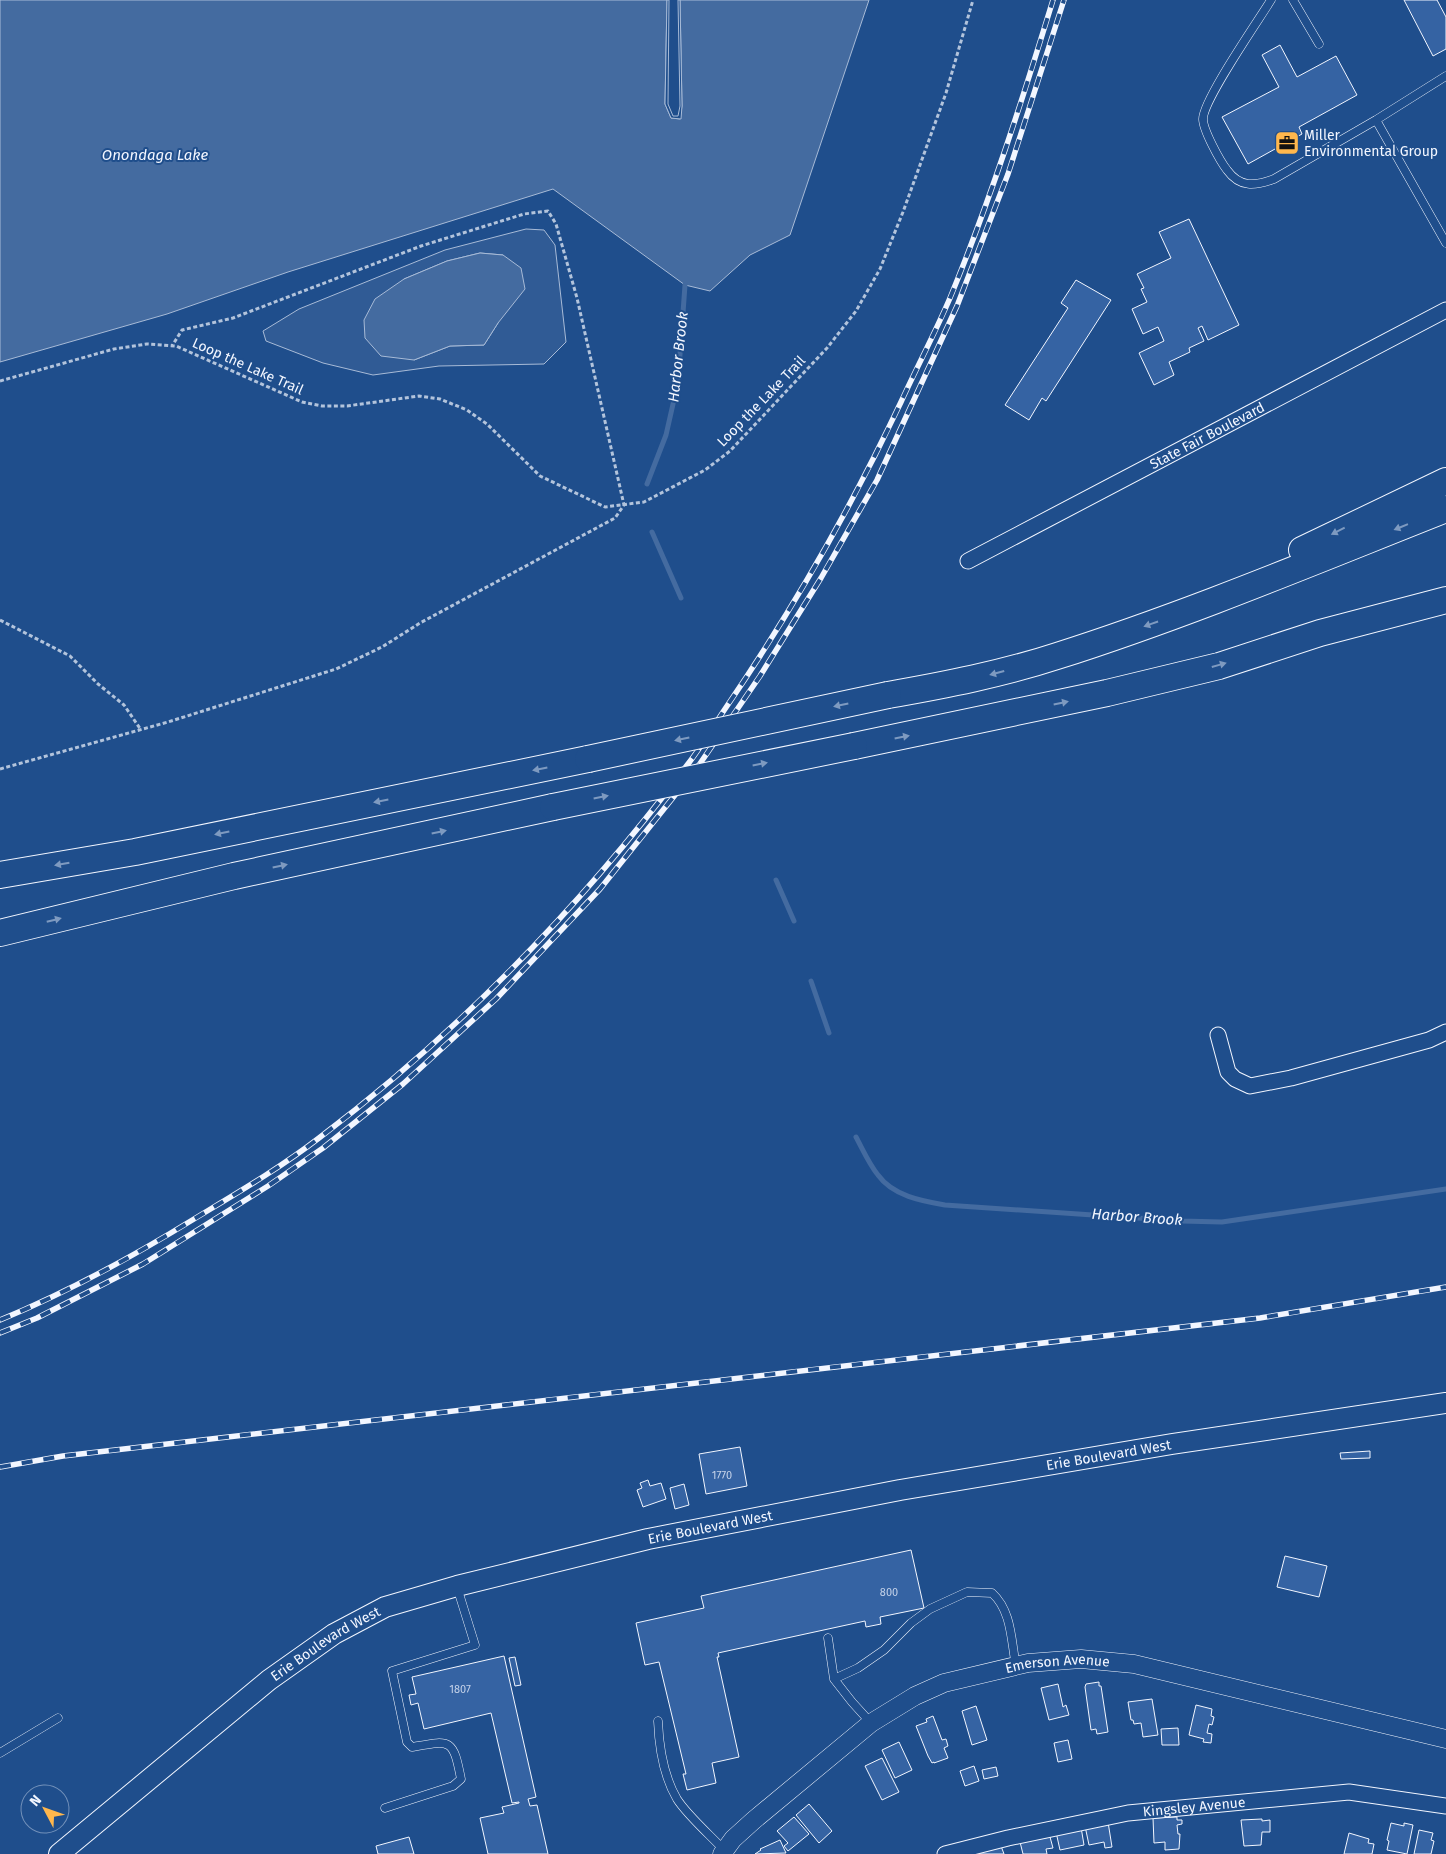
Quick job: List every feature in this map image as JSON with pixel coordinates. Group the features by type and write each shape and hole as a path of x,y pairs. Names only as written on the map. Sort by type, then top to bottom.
{"highway":[{"path":"1182,613 1344,528 1446,481"},
{"path":"0,875 135,852 588,760 888,695 966,681 1056,657 1182,613 1446,509"},
{"path":"1320,633 1446,583"},
{"path":"2,933 234,876 553,806 1107,694 1219,666 1320,633 1446,600"}],"main road":[{"name":"Erie Boulevard West","path":"59,1854 269,1680 334,1634 385,1607 457,1586 648,1539 900,1490 1172,1444 1446,1403"}],"street":[{"name":"State Fair Boulevard","path":"968,561 1446,310"},
{"path":"1218,1035 1228,1072 1236,1079 1250,1086 1291,1078 1429,1040 1446,1032"},
{"name":"Emerson Avenue","path":"723,1852 733,1839 754,1820 872,1723 915,1696 944,1683 1028,1663 1081,1659 1134,1664 1446,1739"},
{"name":"Kingsley Avenue","path":"945,1854 1080,1822 1147,1811 1349,1792 1446,1806"}],"lane":[{"path":"1271,0 1215,89 1203,116 1204,125 1226,169 1235,180 1247,185 1261,184 1274,179 1376,120 1446,76"},
{"path":"1293,0 1319,44"},
{"path":"1376,120 1446,243"},
{"path":"385,1808 453,1786 461,1779 457,1756 450,1745 441,1742 412,1747 407,1742 392,1671 475,1645 457,1586"},
{"path":"834,1679 858,1668 884,1650 911,1623 930,1609 967,1592 992,1593 1000,1600 1008,1618 1016,1666"},
{"path":"828,1638 834,1679 872,1723"},
{"path":"0,1754 58,1718"},
{"path":"658,1721 659,1741 668,1776 677,1800 723,1852"}],"path":[{"name":"Loop the Lake Trail","path":"0,381 114,349 147,344 176,346 302,402 322,406 347,406 419,396 440,399 467,410 487,424 540,476 605,507 644,502 705,470 730,451 827,348 856,311 880,269 903,212 946,92 974,0"},
{"path":"0,769 140,730 336,669 382,648 420,623 614,518 624,505 577,298 556,224 548,211 524,214 421,246 233,318 182,330 172,346"},
{"path":"0,620 70,656 98,684 124,705 140,730"}],"shaded area":[{"path":"526,229 544,230 555,245 566,342 544,364 439,366 373,375 323,363 266,341 263,331 299,309 445,250","holes":["480,253 503,255 498,323 484,345 450,346 414,360 404,279 447,261"]}],"water":[{"name":"Onondaga Lake","path":"0,0 667,0 665,104 671,118 680,119 682,106 680,0 869,0 790,235 750,255 710,291 685,285 553,189 288,272 167,314 0,362"},
{"path":"480,253 503,255 521,268 525,289 498,323 484,345 450,346 414,360 381,356 365,338 364,320 375,299 404,279 447,261"}],"pier":[{"path":"667,0 669,0 668,104 673,116 678,116 680,106 678,0 680,0 681,119 671,118 665,104"}],"building":[{"path":"1404,0 1437,0 1446,17 1446,49 1433,56"},
{"path":"1280,45 1297,77 1336,56 1357,95 1299,127 1302,134 1248,164 1222,117 1279,87 1262,55"},
{"path":"1189,219 1239,325 1208,340 1202,326 1198,328 1204,341 1189,348 1190,352 1169,362 1174,375 1154,385 1139,353 1164,341 1158,327 1143,334 1132,309 1147,302 1141,289 1144,288 1137,274 1171,258 1159,232"},
{"path":"1076,280 1111,300 1046,401 1042,398 1029,420 1005,405 1068,308 1061,303"},
{"path":"740,1447 747,1486 706,1494 699,1454"},
{"path":"1370,1451 1370,1458 1341,1459 1340,1453"},
{"path":"648,1480 650,1486 661,1483 666,1499 643,1507 637,1490 642,1488 640,1483"},
{"path":"684,1484 689,1505 675,1509 670,1488"},
{"path":"911,1550 924,1608 880,1617 881,1624 866,1627 865,1621 718,1653 719,1657 717,1657 739,1757 712,1763 716,1783 687,1790 683,1774 686,1774 659,1662 645,1665 636,1623 704,1608 701,1596"},
{"path":"1285,1556 1327,1566 1319,1597 1277,1587"},
{"path":"504,1656 536,1797 528,1799 530,1806 537,1805 548,1854 488,1854 480,1818 504,1813 502,1807 519,1803 512,1803 491,1713 424,1729 418,1703 411,1705 409,1695 416,1694 412,1677"},
{"path":"515,1657 521,1685 515,1686 509,1658"},
{"path":"1099,1682 1108,1732 1097,1734 1096,1729 1091,1730 1085,1687 1086,1684"},
{"path":"1058,1684 1063,1707 1066,1705 1069,1715 1049,1720 1041,1688"},
{"path":"1152,1699 1158,1735 1143,1737 1141,1723 1134,1724 1133,1720 1131,1720 1128,1702"},
{"path":"1196,1705 1212,1709 1211,1716 1214,1717 1212,1725 1209,1724 1207,1733 1212,1734 1211,1743 1203,1742 1204,1739 1189,1735"},
{"path":"976,1706 987,1740 972,1745 962,1711"},
{"path":"933,1716 942,1740 946,1739 948,1746 944,1748 948,1758 932,1763 916,1726 927,1722 926,1719"},
{"path":"1178,1728 1179,1745 1162,1745 1161,1729"},
{"path":"1068,1740 1072,1759 1058,1762 1054,1743"},
{"path":"899,1742 912,1770 895,1778 882,1750"},
{"path":"882,1758 899,1792 882,1800 865,1766"},
{"path":"974,1766 979,1781 965,1786 960,1771"},
{"path":"996,1767 998,1776 984,1779 982,1770"},
{"path":"809,1804 832,1831 819,1843 796,1815"},
{"path":"794,1817 809,1834 788,1851 784,1846 788,1843 777,1831"},
{"path":"1177,1817 1177,1820 1182,1820 1182,1824 1177,1825 1178,1834 1180,1834 1179,1849 1165,1850 1165,1842 1154,1843 1153,1818"},
{"path":"1262,1819 1262,1821 1270,1820 1270,1832 1262,1832 1261,1845 1244,1846 1241,1820"},
{"path":"1108,1822 1112,1847 1105,1848 1104,1842 1089,1845 1085,1826"},
{"path":"1391,1823 1404,1826 1404,1823 1413,1825 1407,1854 1387,1850"},
{"path":"1081,1827 1084,1845 1060,1850 1056,1832"},
{"path":"1419,1830 1433,1833 1431,1840 1434,1841 1431,1854 1414,1854"},
{"path":"1349,1833 1369,1839 1368,1843 1374,1844 1372,1854 1344,1854"},
{"path":"409,1837 414,1854 378,1854 376,1846"},
{"path":"1050,1837 1053,1848 1046,1849 1047,1854 1023,1854 1020,1842"},
{"path":"780,1840 786,1853 755,1854 760,1849"},
{"path":"1001,1846 1004,1854 975,1854"}],"waterway":[{"name":"Harbor Brook","path":"647,484 666,435 678,382 685,285"},
{"name":"Harbor Brook","path":"652,532 681,598"},
{"name":"Harbor Brook","path":"776,880 794,921"},
{"name":"Harbor Brook","path":"811,981 829,1033"},
{"name":"Harbor Brook","path":"856,1137 869,1162 884,1182 900,1193 927,1202 945,1205 1181,1221 1222,1222 1446,1189"}],"railway":[{"path":"0,1320 75,1286 147,1247 258,1180 319,1138 421,1055 470,1010 562,916 648,816 698,750 775,632 820,557 882,442 950,298 979,225 1053,0"},
{"path":"0,1333 37,1318 143,1264 268,1186 323,1148 403,1084 496,999 600,889 699,765 760,676 821,578 877,480 957,306 1008,174 1064,0"},
{"path":"0,1467 63,1456 1260,1318 1446,1287"}],"place":[{"name":"Miller Environmental Group","path":"1287,143"}]}
